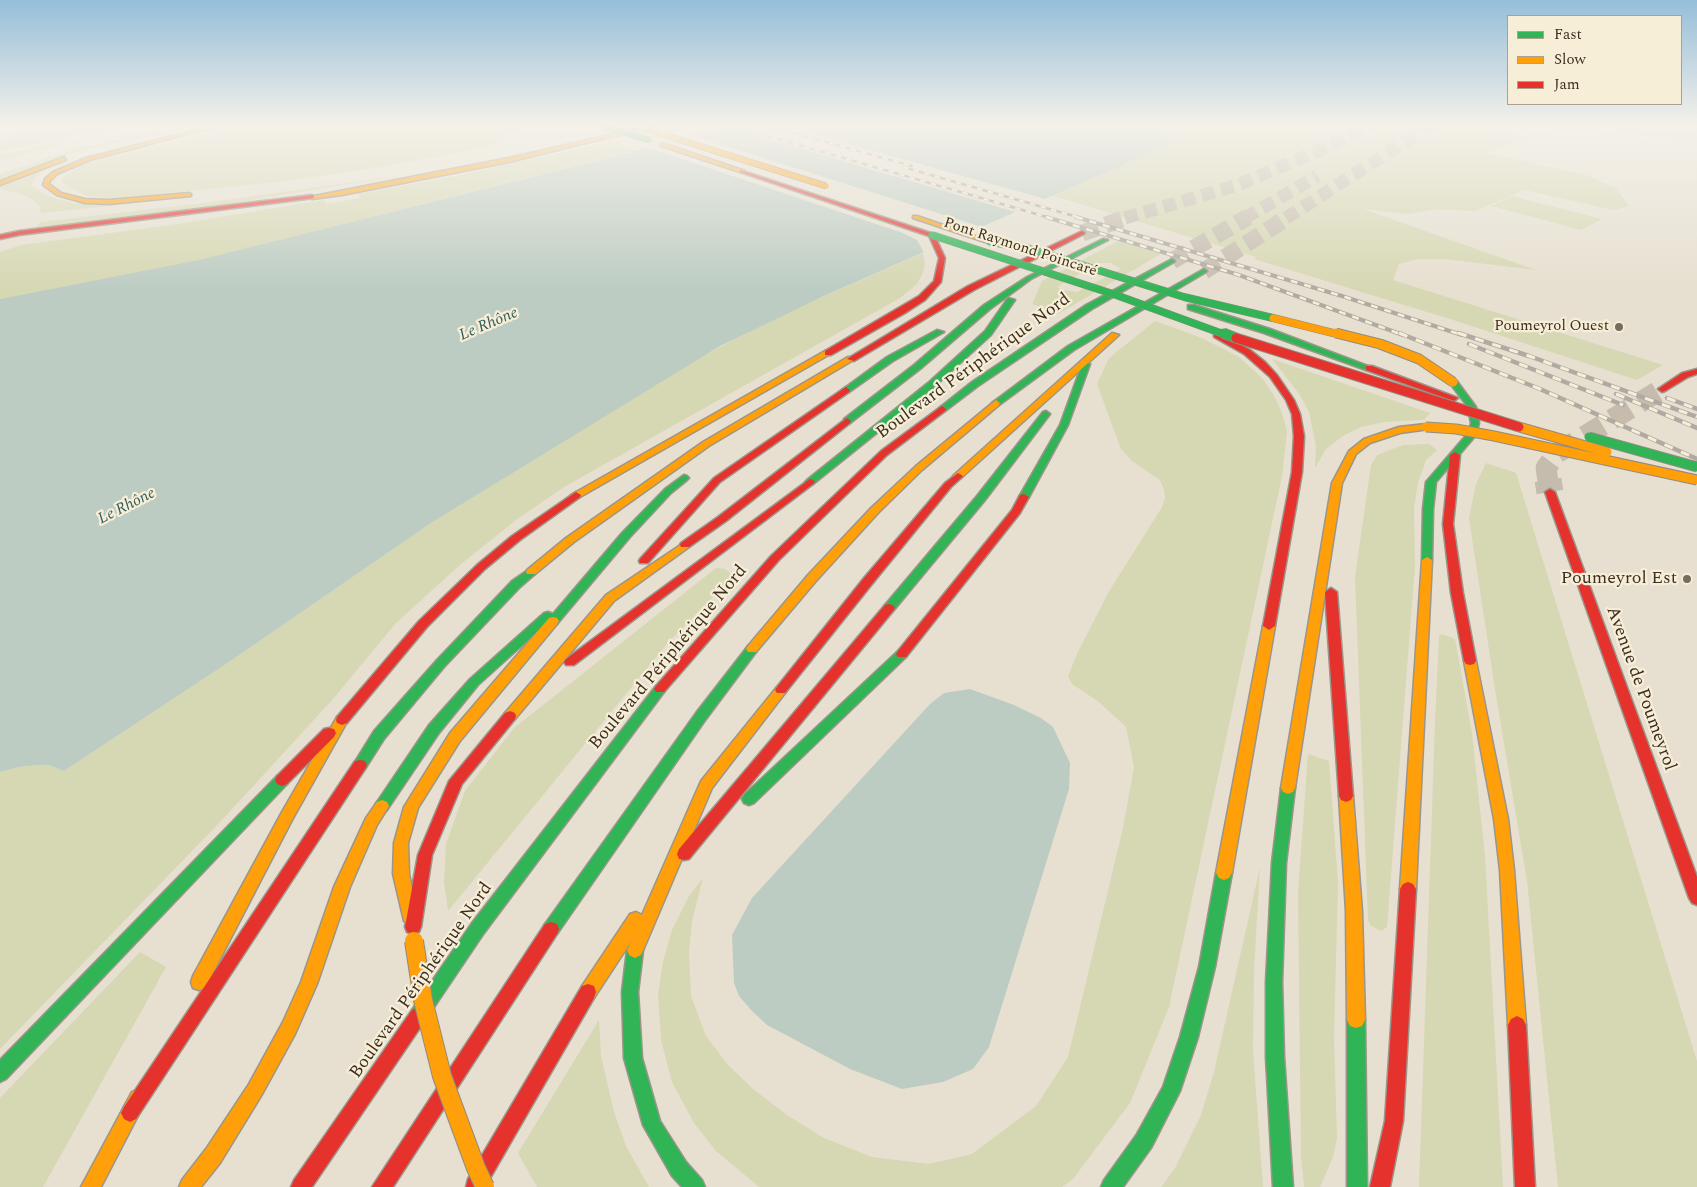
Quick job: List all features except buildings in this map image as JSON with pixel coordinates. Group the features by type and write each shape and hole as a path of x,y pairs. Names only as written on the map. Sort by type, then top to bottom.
{"main road":[{"path":"47,180 46,185 58,194 85,200 109,202 199,197 86,213"},
{"path":"0,249 29,242 211,217 406,180"},
{"name":"Pont Raymond Poincaré","path":"767,180 1116,295 1202,327"},
{"path":"807,180 834,189"},
{"path":"0,237 19,233 342,193"},
{"name":"Pont Raymond Poincaré","path":"900,212 1267,331"},
{"path":"130,1113 330,814 379,735 440,664 516,584 570,540 706,444 777,404 971,288 1082,233"},
{"path":"0,1074 268,794 342,720 423,624 481,567 516,538 574,496 922,298 937,282 942,270 942,258 932,235"},
{"path":"879,381 1029,278 1105,240"},
{"path":"990,242 1027,248 1184,297 1380,344 1419,359 1453,382 1472,407 1475,423 1473,433 1431,482 1428,510 1427,586 1394,1121 1380,1187"},
{"name":"Boulevard Périphérique Nord","path":"302,1187 329,1144 478,928 658,692 775,558 884,453 975,384 1089,306 1172,261"},
{"path":"382,1187 524,970 701,716 756,643 869,517 919,468 1004,396 1071,348 1110,323 1164,295 1204,271"},
{"path":"529,693 847,454 931,385 988,333 1022,284"},
{"path":"1116,295 1572,433 1697,467"},
{"path":"694,1187 678,1169 652,1125 633,1058 630,992 635,946 706,785 948,485 1164,295"},
{"path":"610,598 722,519 917,368 987,306"},
{"path":"413,927 425,856 456,781 610,598 717,480 890,359 987,306"},
{"path":"1111,1187 1144,1141 1170,1091 1190,1037 1207,967 1293,502 1298,454 1296,414 1282,387 1262,364 1247,352 1202,327"},
{"path":"1202,327 1439,403 1697,479"},
{"path":"1267,331 1454,398"},
{"path":"1267,331 1478,397"},
{"path":"1030,454 1087,361"},
{"path":"984,468 1087,361"},
{"path":"663,880 897,660 1016,511 1064,425 1087,361"},
{"path":"474,1187 583,1000 663,880 981,498 1087,361"},
{"path":"1662,389 1685,375 1697,371"},
{"path":"887,405 895,398 931,385"},
{"path":"717,451 777,404"},
{"path":"1284,1187 1275,1047 1274,982 1279,863 1283,820 1337,483 1352,454 1367,441 1399,430 1426,427 1456,429 1697,479"},
{"path":"1584,429 1697,458"},
{"path":"1455,454 1448,524 1458,593 1501,819 1507,870 1519,1054 1525,1187"},
{"path":"485,1187 442,1076 423,1000 413,927 400,874 402,843 411,807 455,737 582,585 668,491 695,468"},
{"path":"529,693 803,473"},
{"name":"Avenue de Poumeyrol","path":"1550,492 1697,898"},
{"path":"610,598 689,528"},
{"path":"1327,547 1354,911 1357,1187"},
{"path":"868,582 899,560"},
{"path":"189,1187 213,1156 255,1090 289,1028 309,984 342,887 371,822 434,729 474,682 582,585"},
{"path":"193,993 287,816 342,720"},
{"path":"663,880 804,728"},
{"path":"91,1187 184,1010"}],"green space":[{"path":"16,180 34,180 31,186 48,196 72,203 111,206 41,213 40,207 34,200 21,194 0,189 0,186"},
{"path":"62,180 289,180 113,198 86,196 64,184"},
{"path":"373,180 215,206 36,227 41,222"},
{"path":"433,180 516,180 204,259 0,299 0,252 21,245 171,225 324,200 326,204 360,198 358,194"},
{"path":"1088,180 1598,180 1615,187 1629,206 1613,210 1525,190 1475,211 1437,209 1408,214 1363,209 1536,270 1444,259 1418,259 1399,264 1393,280 1663,365 1637,380 1450,319 1254,259 1256,257 1053,196"},
{"path":"1512,196 1602,219 1581,230 1491,206"},
{"path":"1118,241 1161,254 1058,314 1032,304 1042,281","holes":["1098,263 1110,263 1121,269 1077,292 1062,290 1057,287"]},
{"path":"923,253 925,264 923,273 917,284 900,298 564,487 516,520 461,564 396,623 333,699 223,819 0,1049 0,772 19,767 39,765 48,765 64,771 229,662 431,523 699,358 781,315"},
{"path":"1155,321 1202,338 1239,357 1262,378 1273,394 1281,410 1287,431 1282,476 1169,1007 1130,1103 1073,1179 1062,1187 759,1187 716,1151 694,1123 672,1082 661,1040 658,994 663,962 672,930 689,896 703,878 692,921 689,952 691,996 706,1036 728,1065 753,1089 787,1115 824,1138 872,1157 929,1164 972,1154 1036,1106 1068,1057 1123,828 1134,767 1126,727 1099,702 1072,684 1068,676 1108,593 1162,507 1165,498 1160,480 1132,461 1121,449 1097,384 1109,358"},
{"path":"1272,359 1430,413 1424,420 1385,422 1361,427 1343,436 1326,449 1315,468 1316,446 1309,412 1300,395"},
{"path":"1429,444 1437,450 1426,460 1418,483 1414,508 1415,565 1387,927 1381,931 1371,926 1368,921 1355,577 1371,465 1377,455 1403,445"},
{"path":"1486,463 1516,473 1697,1061 1697,1187 1558,1187 1527,881 1469,518 1476,484"},
{"path":"716,568 725,569 731,574 731,578 666,645 448,911 444,882 446,844 465,791 514,728"},
{"path":"1442,634 1455,639 1472,733 1485,856 1503,1187 1419,1187 1435,722 1439,636"},
{"path":"1308,754 1329,761 1338,883 1334,1037 1337,1139 1333,1157 1320,1187 1304,1187 1301,1157 1298,893"},
{"path":"1260,867 1254,971 1253,1050 1263,1187 1161,1187 1175,1168 1201,1115 1214,1072"},
{"path":"140,952 166,967 43,1187 0,1187 0,1098"},
{"path":"599,1020 601,1056 614,1112 626,1146 649,1187 537,1187 518,1153"}],"water":[{"name":"Le Rhône","path":"518,180 1088,180 826,295 720,346 431,523 229,662 64,771 48,765 39,765 19,767 0,772 0,299 203,259"},
{"path":"970,689 1014,705 1041,718 1053,727 1070,763 1069,789 989,1047 973,1069 943,1082 902,1089 850,1069 767,1025 739,996 734,983 732,935 752,898 930,704 944,693"}],"pier":[{"path":"746,180 835,180 985,228 925,255 917,240 903,233"},
{"path":"909,180 979,180 1049,200 1019,213"}],"tunnel":[{"path":"1125,218 1249,180"},
{"path":"1245,218 1309,180"},
{"path":"1286,218 1345,180"},
{"path":"1082,233 1129,217"},
{"path":"1172,261 1248,217"},
{"path":"1204,271 1288,217"},
{"path":"1548,481 1546,468 1557,453 1662,389"},
{"path":"1548,480 1550,492"}],"railway":[{"path":"921,180 1050,218"},
{"path":"950,180 1081,218"},
{"path":"1046,217 1239,275 1403,335"},
{"path":"1076,217 1342,296 1462,335"},
{"path":"1399,333 1540,389 1697,459"},
{"path":"1458,333 1529,356 1697,417"},
{"path":"1469,344 1623,405"},
{"path":"1616,394 1697,428"},
{"path":"1667,398 1697,409"}],"traffic: fast":[{"path":"932,235 1116,295 1236,338"},
{"path":"847,421 917,367 987,307 1029,278 1105,240"},
{"path":"990,242 1027,248 1184,297 1273,318"},
{"path":"942,409 975,384 1089,307 1172,261"},
{"path":"996,403 1071,348 1204,271"},
{"path":"810,482 931,385 988,333 1011,300"},
{"path":"1191,307 1267,331 1369,368"},
{"path":"846,390 890,359 940,332"},
{"path":"1024,497 1064,425 1086,364"},
{"path":"1427,560 1428,509 1431,482 1473,433 1475,423 1472,407 1453,382"},
{"path":"889,608 981,498 1046,414"},
{"path":"1589,437 1697,467"},
{"path":"553,621 626,535 668,491 684,478"},
{"path":"360,765 379,735 440,664 516,584 531,572"},
{"path":"382,806 434,729 474,682 548,616"},
{"path":"551,929 701,716 752,649"},
{"path":"749,799 902,654"},
{"path":"418,1016 478,928 660,689"},
{"path":"0,1073 282,780"},
{"path":"1283,1187 1275,1057 1274,982 1279,863 1288,788"},
{"path":"1111,1187 1144,1141 1171,1091 1189,1037 1207,967 1224,873"},
{"path":"635,950 630,992 633,1058 652,1125 679,1169 695,1187"},
{"path":"1356,1020 1357,1187"}],"traffic: slow":[{"path":"0,183 7,180"},
{"path":"47,180 46,185 59,194 85,201 109,202 189,195"},
{"path":"312,197 406,180"},
{"path":"808,180 826,186"},
{"path":"915,217 990,242"},
{"path":"1273,318 1380,344 1419,359 1453,382"},
{"path":"958,476 1115,335"},
{"path":"576,495 828,353"},
{"path":"531,572 570,540 706,444 851,359"},
{"path":"752,649 812,578 875,510 919,468 996,403"},
{"path":"1288,788 1337,483 1352,453 1367,441 1399,430 1426,427"},
{"path":"1426,427 1456,429 1494,436 1697,480"},
{"path":"1519,427 1607,452"},
{"path":"510,716 610,598 685,545"},
{"path":"1408,889 1427,560"},
{"path":"410,916 401,874 401,843 411,807 455,737 553,621"},
{"path":"1224,873 1269,626"},
{"path":"1470,661 1501,819 1507,870 1517,1025"},
{"path":"635,950 706,785 781,690"},
{"path":"199,982 287,816 342,720"},
{"path":"1346,796 1354,911 1356,1020"},
{"path":"189,1187 213,1156 255,1090 289,1028 309,984 342,887 371,822 382,806"},
{"path":"588,992 636,919"},
{"path":"414,941 423,1000 442,1076 476,1168 485,1187"},
{"path":"91,1187 138,1098"}],"traffic: jam":[{"path":"770,180 932,235 942,258 937,282 922,298 828,353"},
{"path":"0,237 19,233 312,197"},
{"path":"851,359 971,288 1082,233"},
{"path":"1217,335 1247,352 1262,364 1273,375 1290,400 1296,414 1299,436 1297,472 1269,626"},
{"path":"1236,338 1519,427"},
{"path":"1369,368 1454,398"},
{"path":"1662,389 1685,375 1697,371"},
{"path":"644,561 717,480 846,390"},
{"path":"660,689 775,558 884,453 942,409"},
{"path":"685,545 722,519 847,421"},
{"path":"1455,455 1448,524 1457,593 1470,661"},
{"path":"781,690 868,581 948,485 958,476"},
{"path":"570,662 810,482"},
{"path":"1550,492 1697,898"},
{"path":"342,720 423,624 481,567 516,538 576,495"},
{"path":"902,654 1016,511 1024,497"},
{"path":"1331,592 1346,796"},
{"path":"684,854 889,608"},
{"path":"413,927 425,855 456,781 510,716"},
{"path":"282,780 329,733"},
{"path":"130,1113 360,765"},
{"path":"1380,1187 1394,1121 1408,889"},
{"path":"382,1187 551,929"},
{"path":"475,1186 588,992"},
{"path":"301,1187 418,1016"},
{"path":"1517,1025 1525,1187"}],"place":[{"name":"Poumeyrol Ouest","path":"1619,327"},
{"name":"Poumeyrol Est","path":"1687,579"}]}
